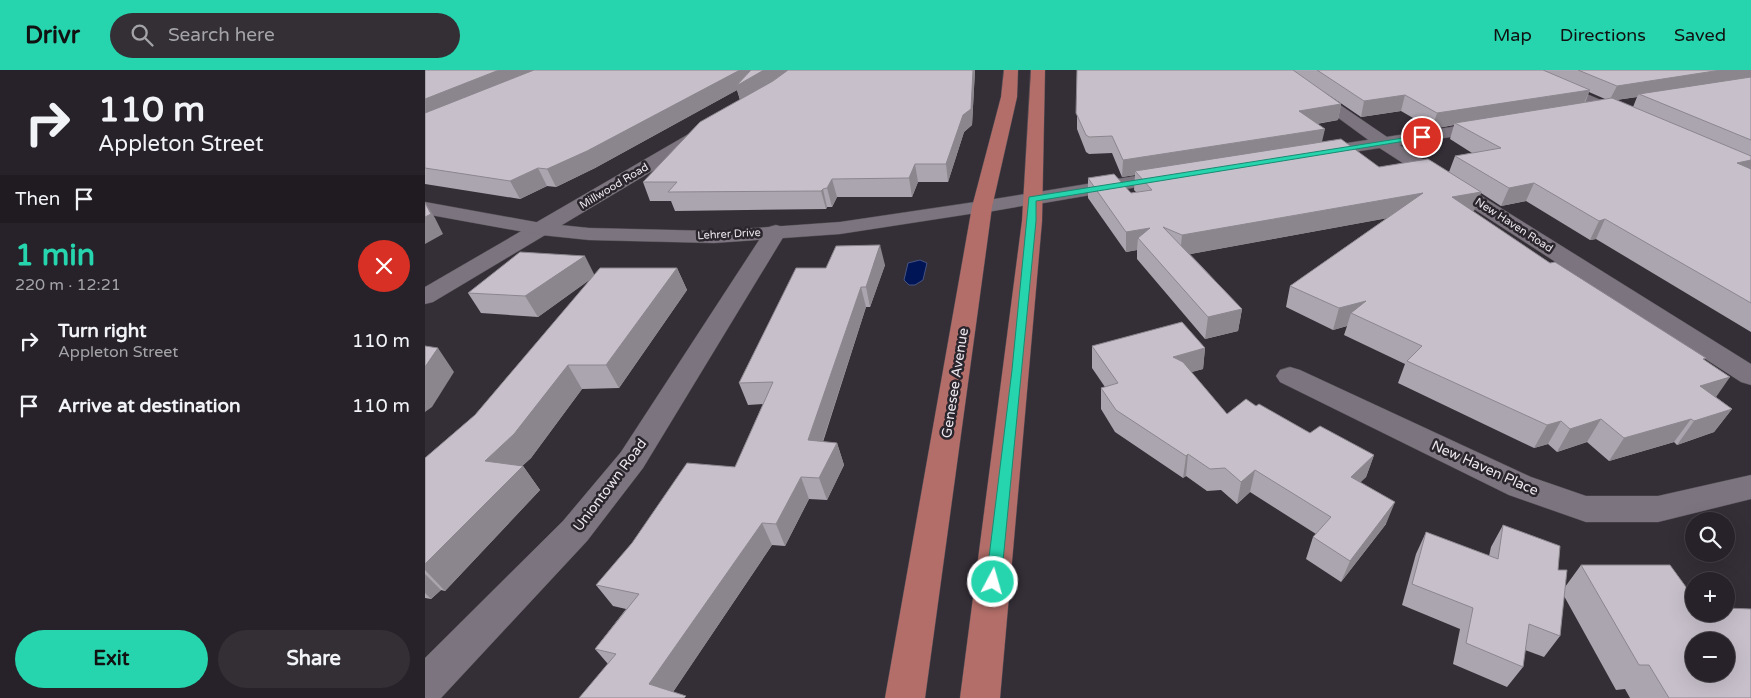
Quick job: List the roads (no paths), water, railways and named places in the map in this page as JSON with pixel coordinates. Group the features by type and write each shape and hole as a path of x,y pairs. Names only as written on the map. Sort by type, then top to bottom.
{"main road":[{"name":"Genesee Avenue","path":"905,698 982,207 1009,97 1011,70"},
{"path":"980,698 1032,221 1038,70"}],"street":[{"name":"New Haven Road","path":"1280,70 1384,142 1751,376"},
{"path":"1519,70 1639,122"},
{"path":"1579,113 1637,104"},
{"name":"Millwood Road","path":"425,297 720,123"},
{"path":"1297,156 1511,123"},
{"name":"Lehrer Drive","path":"425,208 541,229 589,234 714,237 776,231 839,228 1190,173"},
{"name":"Uniontown Road","path":"425,686 575,531 632,460 776,231"},
{"name":"New Haven Place","path":"1290,376 1520,486 1586,510 1658,509 1751,487"}]}
